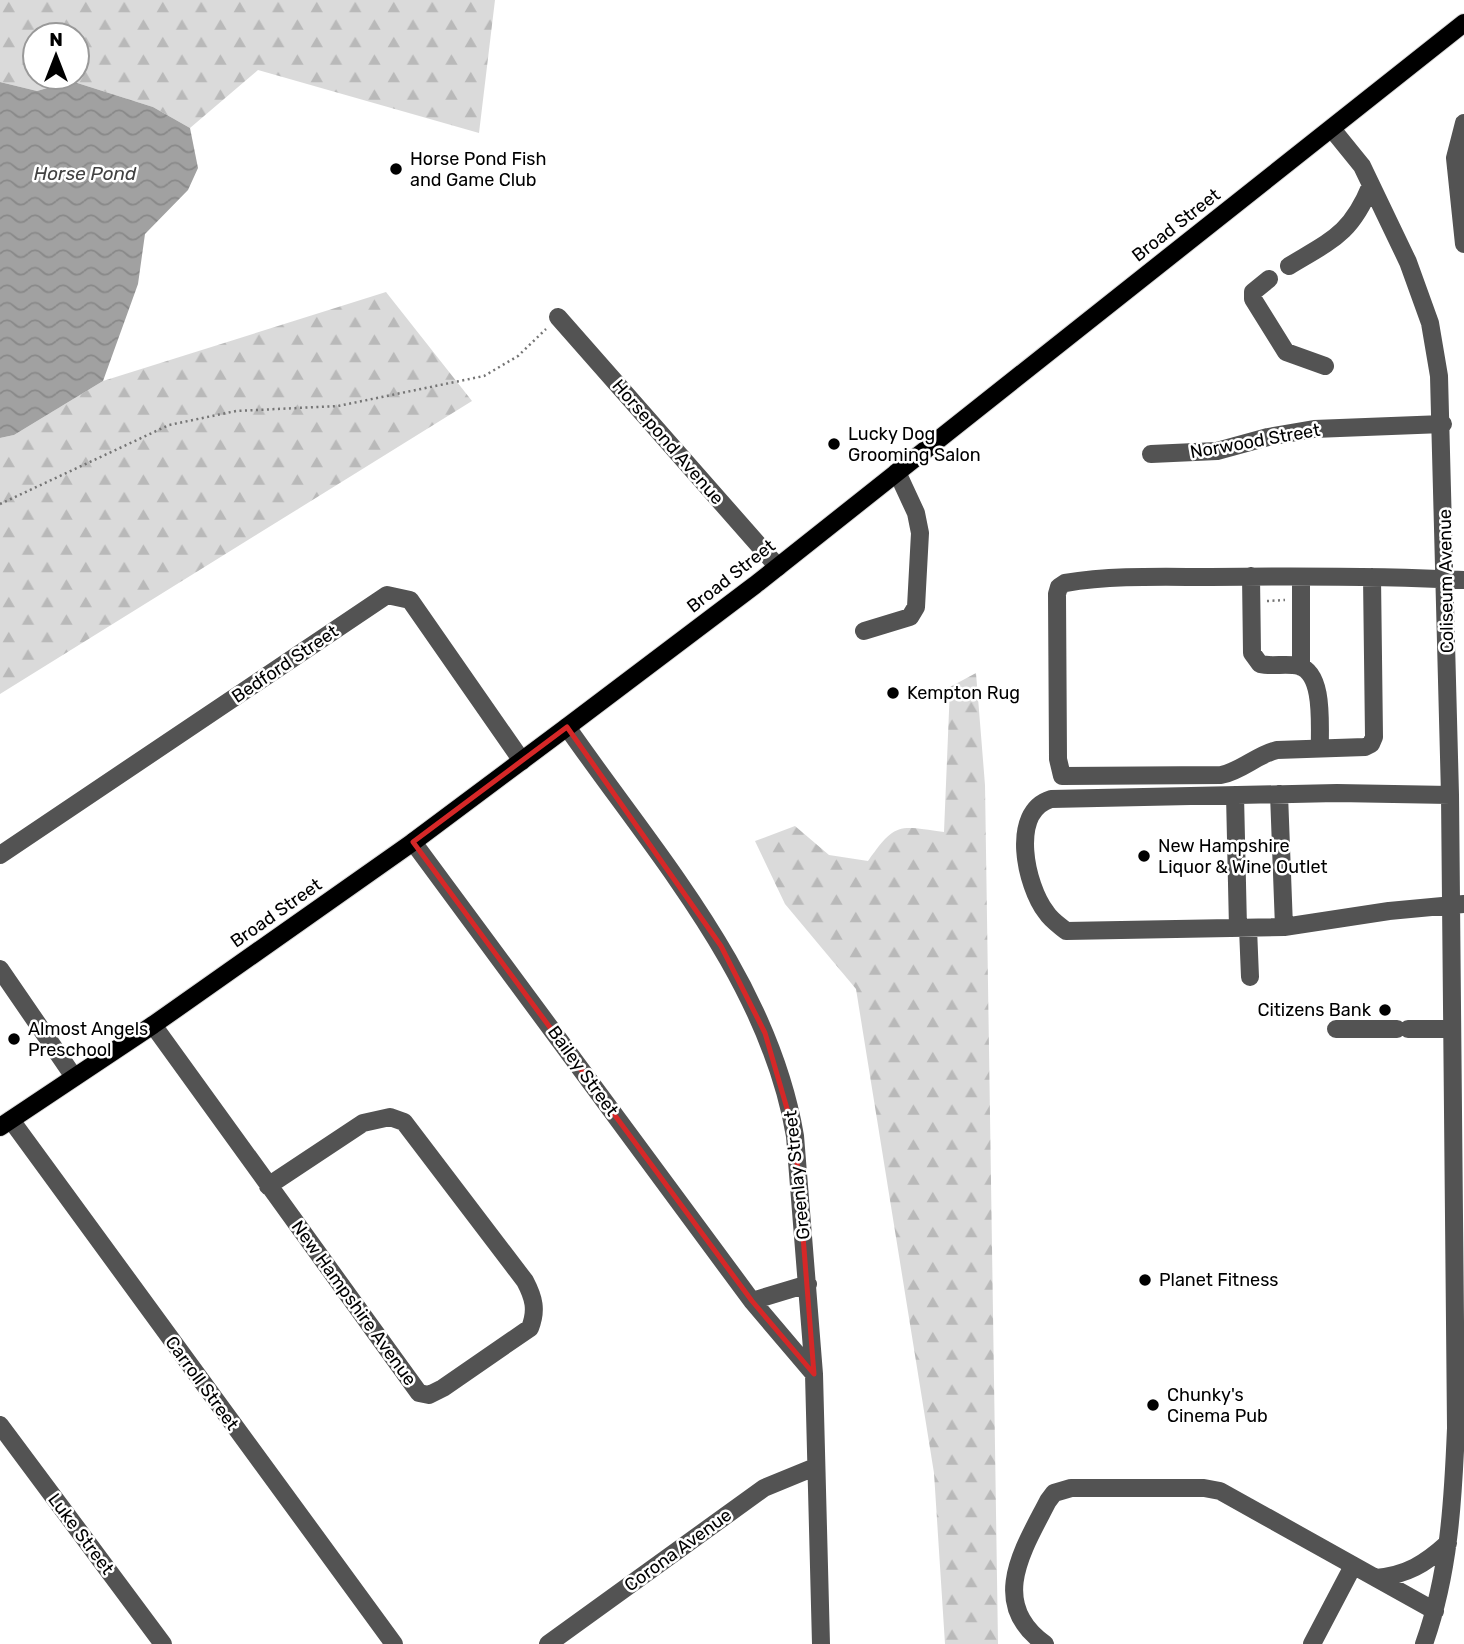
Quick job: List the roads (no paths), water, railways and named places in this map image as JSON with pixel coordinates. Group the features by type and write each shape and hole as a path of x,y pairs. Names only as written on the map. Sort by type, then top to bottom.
{"main road":[{"name":"Broad Street","path":"5,1124 153,1025 413,842 522,761 778,567 1463,23"}],"street":[{"path":"1464,123 1454,158 1464,244"},
{"name":"Coliseum Avenue","path":"1332,129 1362,166 1408,262 1430,323 1439,376 1443,424 1450,795 1457,905 1451,1029 1460,1290 1460,1398 1448,1543 1435,1611 1424,1644"},
{"path":"1289,267 1343,233 1358,214 1371,185"},
{"path":"1269,279 1253,292 1252,299 1286,352 1325,366"},
{"name":"Horsepond Avenue","path":"558,317 778,567"},
{"name":"Norwood Street","path":"1152,454 1217,451 1268,437 1314,429 1443,424"},
{"path":"864,631 910,617 916,607 920,533 916,513 897,472"},
{"path":"1064,798 1058,759 1059,587 1075,581 1121,578 1251,576 1464,580"},
{"path":"1251,576 1252,653 1255,660 1266,666 1301,667 1309,673 1316,687 1320,748"},
{"path":"1301,577 1301,667"},
{"path":"1062,776 1221,775 1238,771 1265,753 1365,747 1371,744 1374,737 1372,578"},
{"name":"Bedford Street","path":"0,855 387,595 410,600 522,761"},
{"name":"Greenlay Street","path":"567,727 689,897 750,996 790,1102 814,1374 821,1644"},
{"path":"1450,795 1279,794 1064,798 1043,801 1030,817 1026,837 1028,869 1036,896 1045,912 1066,931 1284,927 1389,911 1457,905"},
{"path":"1279,794 1284,927"},
{"path":"1235,795 1243,928 1250,977"},
{"name":"Bailey Street","path":"413,842 752,1301 814,1374"},
{"path":"0,969 74,1077"},
{"name":"New Hampshire Avenue","path":"153,1025 268,1186 419,1393 429,1395 443,1388 530,1328 536,1313 533,1296 525,1281 404,1122 390,1117 363,1123 268,1186"},
{"path":"1336,1030 1451,1029"},
{"name":"Carroll Street","path":"5,1124 394,1644"},
{"path":"752,1301 808,1284"},
{"name":"Luke Street","path":"0,1425 163,1644"},
{"name":"Corona Avenue","path":"548,1644 764,1488 815,1467"},
{"path":"1045,1644 1033,1636 1021,1618 1016,1605 1014,1580 1019,1558 1048,1501 1062,1489 1205,1488 1220,1491 1435,1611"},
{"path":"1376,1578 1402,1575 1413,1570 1448,1543"},
{"path":"1312,1644 1353,1566"}],"water":[{"name":"Horse Pond","path":"0,82 21,87 21,91 91,91 91,87 153,107 190,128 198,168 188,190 145,234 138,284 103,381 14,435 0,438"}],"place":[{"name":"Horse Pond Fish and Game Club","path":"396,169"},
{"name":"Lucky Dog Grooming Salon","path":"834,444"},
{"name":"Kempton Rug","path":"893,693"},
{"name":"New Hampshire Liquor & Wine Outlet","path":"1144,856"},
{"name":"Citizens Bank","path":"1385,1010"},
{"name":"Almost Angels Preschool","path":"14,1039"},
{"name":"Planet Fitness","path":"1145,1280"},
{"name":"Chunky's Cinema Pub","path":"1153,1405"}]}
